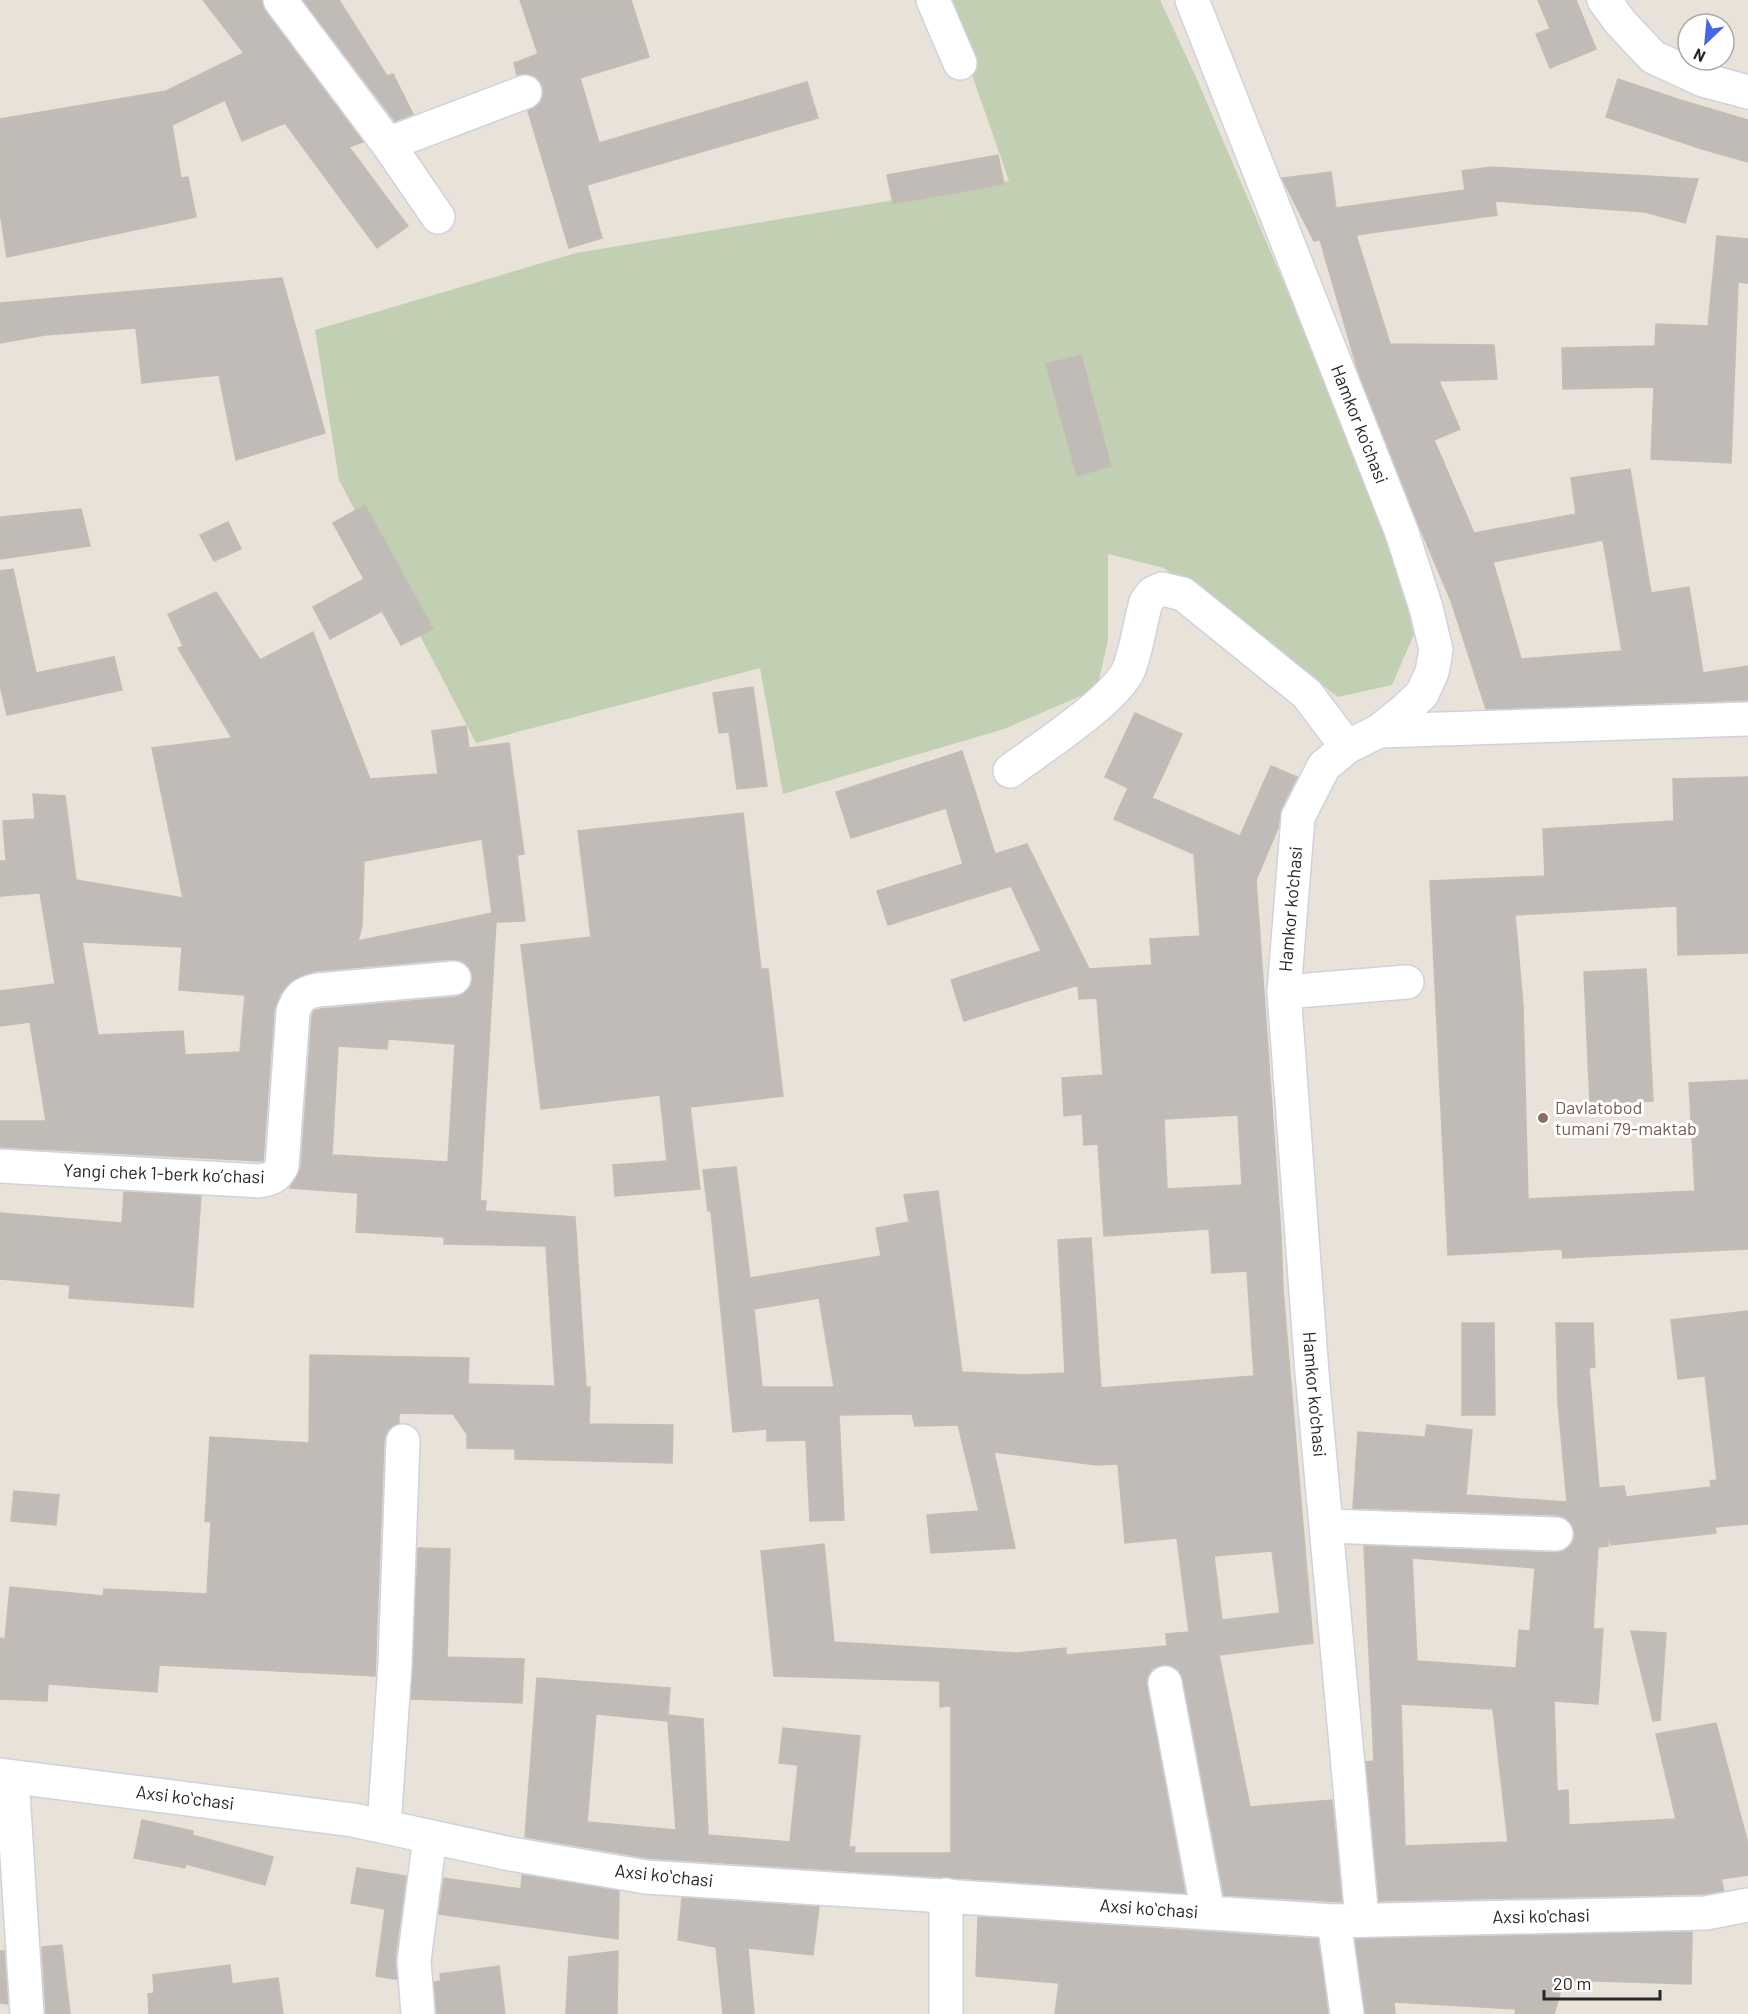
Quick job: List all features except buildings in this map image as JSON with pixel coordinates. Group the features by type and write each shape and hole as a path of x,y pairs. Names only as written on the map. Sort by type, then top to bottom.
{"street":[{"path":"280,0 388,144 438,217"},
{"path":"933,0 960,63"},
{"name":"Hamkor ko'chasi","path":"1192,0 1402,533 1426,608 1436,650 1432,672 1422,694 1379,731 1347,747 1324,766 1298,817 1284,992 1312,1373 1327,1526 1348,1920 1347,2014"},
{"path":"1605,0 1620,23 1653,57 1703,80 1748,93"},
{"path":"388,144 525,92"},
{"path":"1010,771 1091,710 1116,688 1129,670 1146,602 1154,593 1162,589 1183,594 1307,694 1347,747"},
{"path":"1379,731 1748,719"},
{"name":"Yangi chek 1-berk koʼchasi","path":"0,1166 259,1181 272,1179 282,1166 293,1012 297,1000 304,993 318,990 454,978"},
{"path":"1284,992 1407,982"},
{"path":"384,1826 395,1664 403,1441"},
{"path":"1327,1526 1556,1534"},
{"path":"1165,1683 1208,1914"},
{"path":"6,1776 27,2014"},
{"name":"Axsi koʻchasi","path":"6,1776 353,1820 511,1854 646,1876 1208,1914 1348,1920"},
{"path":"418,2014 414,1961 430,1837"},
{"path":"946,1896 946,2014"},
{"name":"Axsi ko'chasi","path":"1348,1920 1706,1913 1748,1905"}],"green space":[{"path":"946,0 1160,0 1196,77 1324,377 1418,625 1392,685 1338,697 1164,568 1108,554 1108,640 1097,689 1004,729 783,794 760,668 476,743 339,480 315,330 576,253 1009,181"}],"place":[{"name":"Davlatobod tumani 79-maktab","path":"1543,1118"}]}
